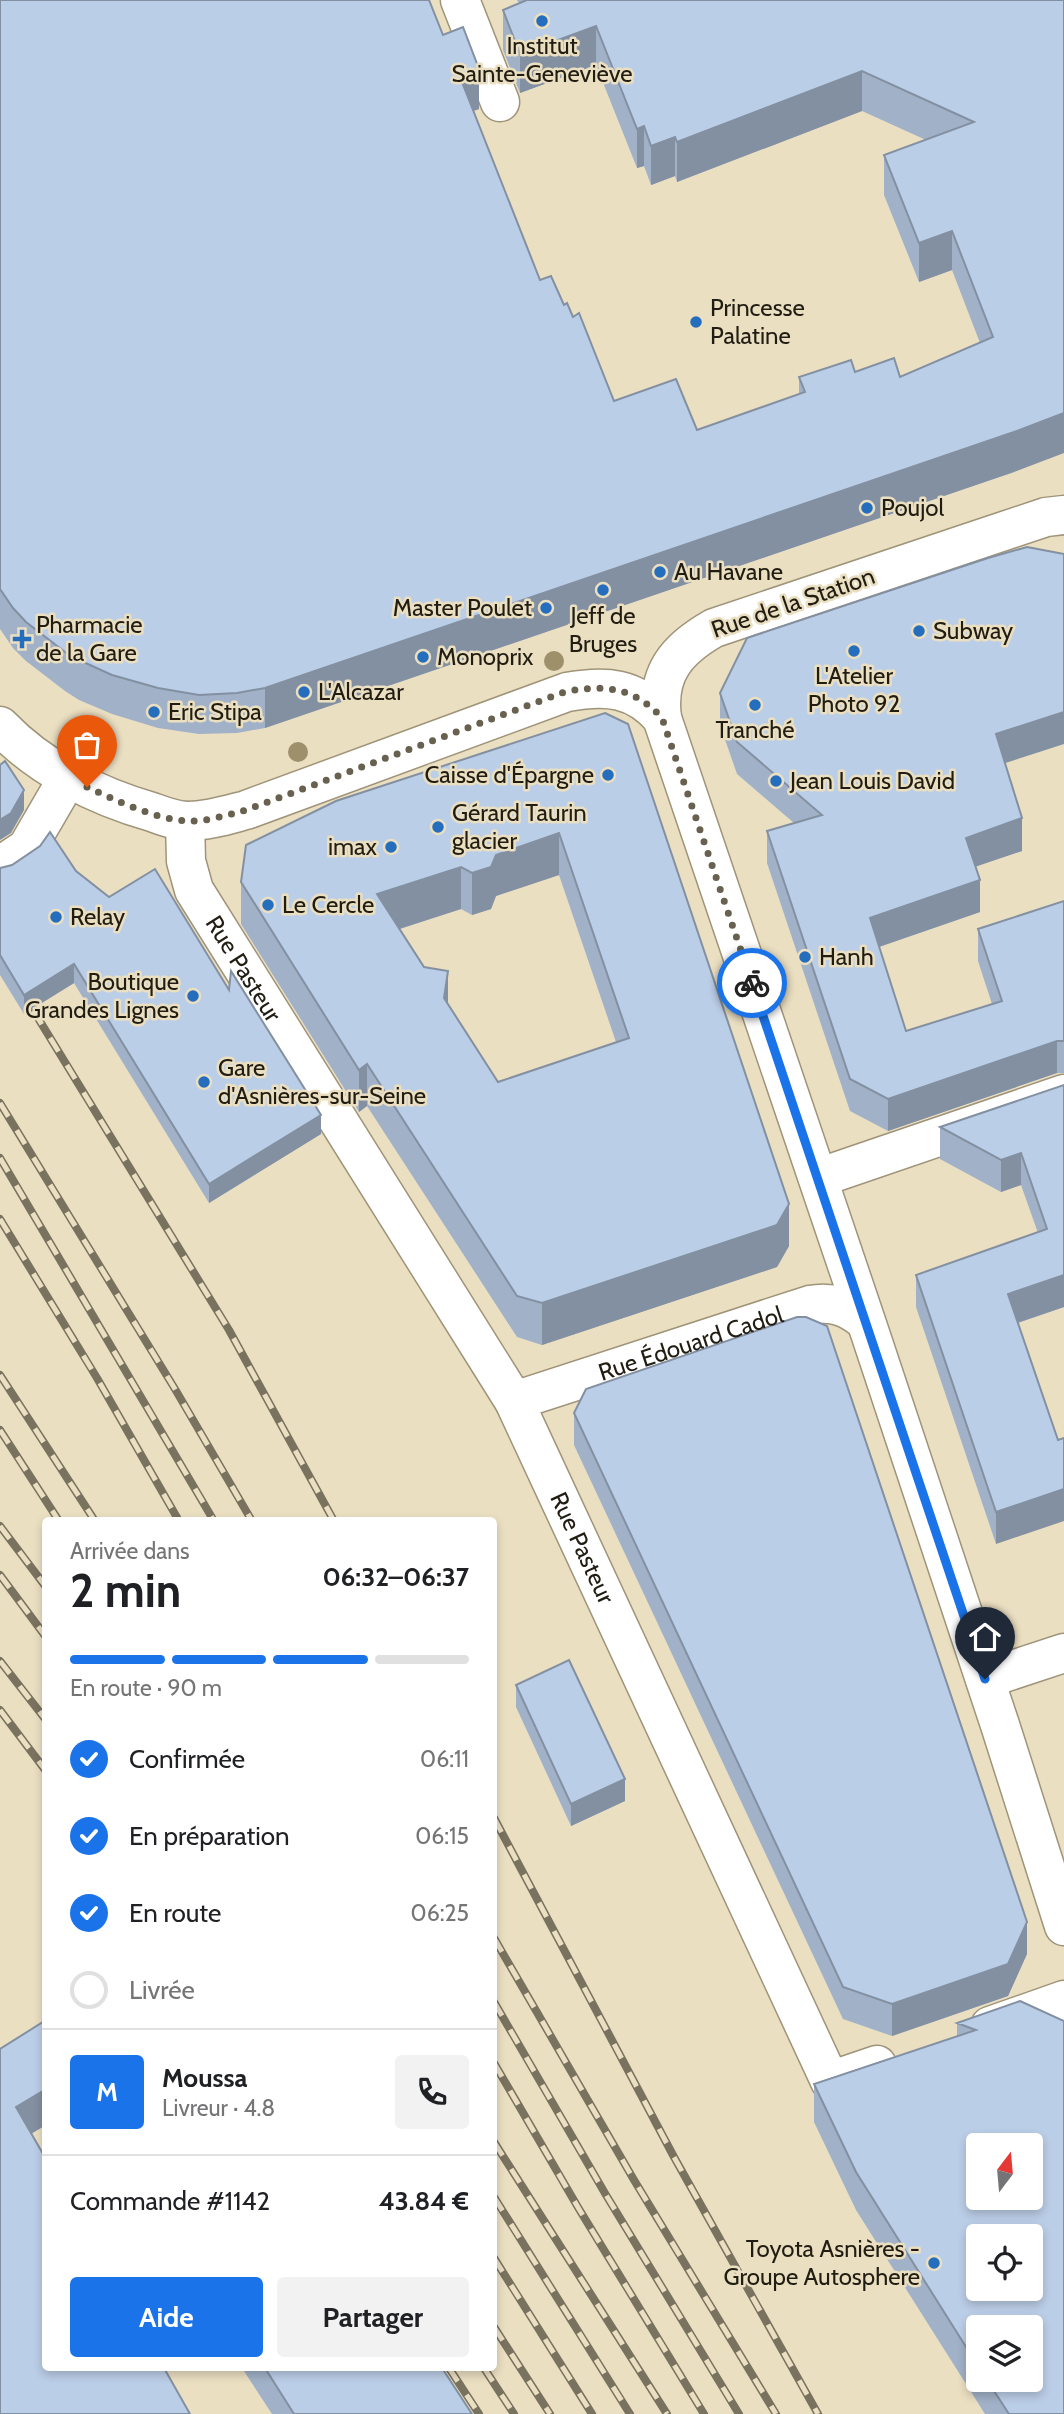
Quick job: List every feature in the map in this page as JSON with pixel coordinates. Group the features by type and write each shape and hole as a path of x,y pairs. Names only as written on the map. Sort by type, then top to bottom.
{"street":[{"path":"460,0 500,102"},
{"name":"Rue de la Station","path":"662,718 659,697 664,678 673,662 690,642 714,628 1025,524 1064,514"},
{"path":"0,726 34,756 66,777 143,810 185,821 203,820 246,810 567,691 613,689 635,694 649,703 662,718 985,1679 1064,1926"},
{"path":"0,866 27,848 59,793"},
{"name":"Rue Pasteur","path":"185,821 186,861 194,890 514,1401 830,2081 908,2054"},
{"path":"818,1178 1064,1094"},
{"name":"Rue Édouard Cadol","path":"514,1401 810,1305 833,1303 853,1311 864,1320"},
{"path":"985,1679 1064,1653"},
{"path":"960,2036 1064,2000"}],"building":[{"path":"0,0 429,0 443,35 463,27 479,69 460,77 540,280 551,276 564,305 567,303 573,317 579,313 614,401 676,379 697,430 805,392 799,377 851,360 855,372 894,358 900,377 993,337 952,231 919,243 884,155 974,122 862,71 677,142 675,137 651,146 644,126 637,129 596,26 520,54 503,10 527,0 1064,0 1064,413 265,688 199,695 158,688 112,675 65,652 26,622 0,589"},
{"path":"1027,547 1064,554 1064,712 996,734 1022,818 966,838 980,880 870,918 906,1031 1002,1001 978,929 1064,901 1064,1041 1057,1041 888,1099 850,1079 767,831 822,815 737,742 720,693 747,638"},
{"path":"605,713 628,724 789,1204 777,1225 542,1303 517,1296 367,1064 359,1070 241,882 246,845 336,801","holes":["559,833 629,1038 498,1082 444,998 448,971 424,967 377,894 461,867 472,873 491,867 496,855"]},
{"path":"5,761 24,790 11,813 0,820 0,765"},
{"name":"Gare d'Asnières-sur-Seine","path":"50,832 76,871 109,897 155,869 229,990 231,971 321,1115 209,1184 74,964 24,995 0,955 0,868 12,865 40,846"},
{"path":"1064,1085 1064,1275 1008,1294 1058,1440 1064,1438 1064,1489 996,1512 916,1275 1047,1229 1021,1153 1001,1160 940,1127"},
{"path":"797,1317 806,1317 827,1326 1027,1922 1008,1964 892,2004 843,1987 574,1413 586,1389"},
{"path":"569,1660 625,1779 571,1804 516,1685"},
{"path":"1020,2001 1064,2021 1064,2414 1009,2414 995,2392 1043,2392 1043,2315 966,2315 966,2347 856,2172 814,2084 976,2030 957,2023"},
{"path":"42,2023 42,2091 16,2107 42,2152 42,2371 166,2371 190,2414 0,2414 0,2049"},
{"path":"267,2371 444,2371 472,2414 294,2414"}],"railway":[{"path":"0,956 229,1330 332,1517"},
{"path":"0,1103 175,1389 250,1517"},
{"path":"0,1158 212,1517"},
{"path":"0,1219 97,1378 177,1517"},
{"path":"0,1375 92,1517"},
{"path":"0,1430 56,1517"},
{"path":"0,1526 42,1582"},
{"path":"0,1575 42,1632"},
{"path":"0,1661 42,1715"},
{"path":"0,1710 42,1766"},
{"path":"497,1824 674,2157 818,2414"},
{"path":"497,1943 634,2180 776,2414"},
{"path":"497,2007 606,2195 739,2414"},
{"path":"497,2068 704,2414"},
{"path":"497,2147 667,2414"},
{"path":"497,2202 630,2414"},
{"path":"497,2263 592,2414"},
{"path":"497,2332 550,2414"},
{"path":"451,2371 479,2414"},
{"path":"486,2371 514,2414"}],"way so far":[{"path":"87,787 143,810 185,821 203,820 246,810 567,691 613,689 635,694 649,703 662,718 752,983"}],"place":[{"name":"Institut Sainte-Geneviève","path":"542,21"},
{"name":"Princesse Palatine","path":"696,322"},
{"name":"Poujol","path":"867,508"},
{"name":"Au Havane","path":"660,572"},
{"name":"Jeff de Bruges","path":"603,590"},
{"name":"Master Poulet","path":"546,608"},
{"name":"Subway","path":"919,631"},
{"name":"Pharmacie de la Gare","path":"22,639"},
{"name":"L'Atelier Photo 92","path":"854,651"},
{"name":"Monoprix","path":"423,657"},
{"name":"L'Alcazar","path":"304,692"},
{"name":"Tranché","path":"755,705"},
{"name":"Eric Stipa","path":"154,712"},
{"name":"Caisse d'Épargne","path":"608,775"},
{"name":"Jean Louis David","path":"776,781"},
{"name":"Gérard Taurin glacier","path":"438,827"},
{"name":"imax","path":"391,847"},
{"name":"Le Cercle","path":"268,905"},
{"name":"Relay","path":"56,917"},
{"name":"Hanh","path":"805,957"},
{"name":"Boutique Grandes Lignes","path":"193,996"},
{"name":"Gare d'Asnières-sur-Seine","path":"204,1082"},
{"name":"Toyota Asnières - Groupe Autosphere","path":"934,2263"}],"route":[{"path":"752,983 985,1679"}]}
